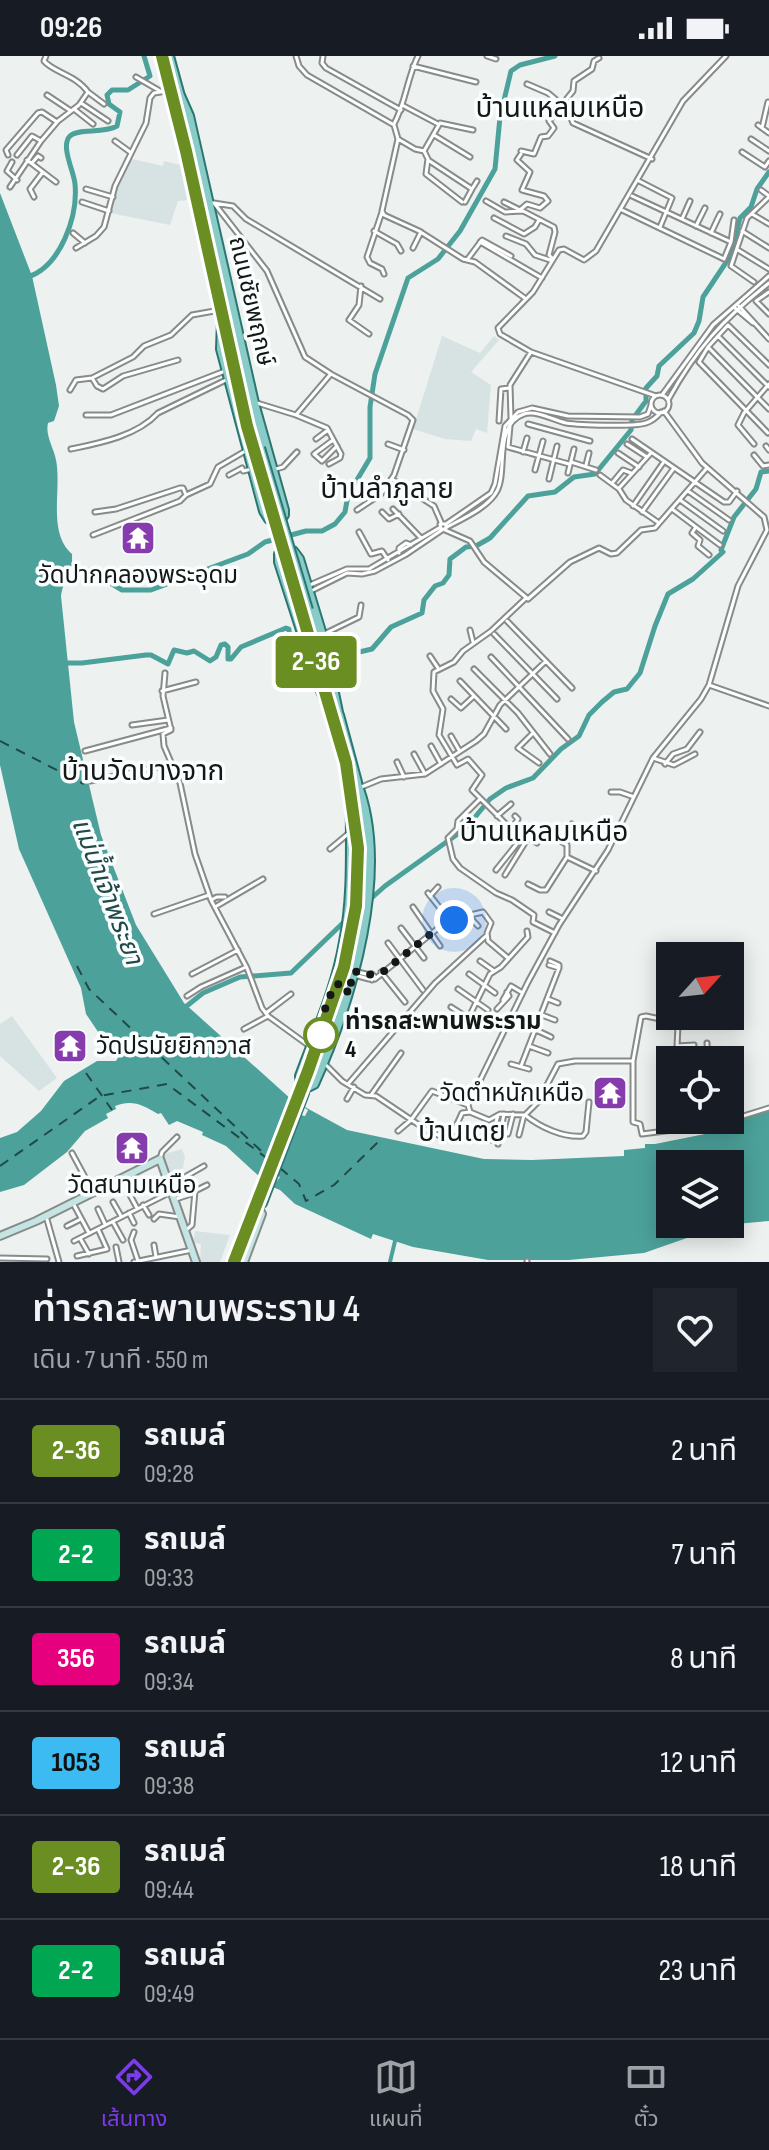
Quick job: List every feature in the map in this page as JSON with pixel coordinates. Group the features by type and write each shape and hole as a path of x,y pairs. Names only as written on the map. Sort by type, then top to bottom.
{"main road":[{"name":"ถนนชัยพฤกษ์","path":"162,56 175,91 242,382 253,449 252,469 265,514 276,522 281,520 284,512 254,403 220,258 212,203 189,116 175,91"},
{"name":"ถนนชัยพฤกษ์","path":"169,56 222,321 253,449"},
{"path":"220,258 223,297"},
{"name":"ถนนชัยพฤกษ์","path":"222,321 221,349 227,374 305,611 356,786 367,826 367,896 354,973 323,1062 314,1084 308,1087 301,1084 300,1076 331,991 349,913 356,786"},
{"path":"289,549 297,554 307,583 322,635 336,718 319,686 299,626 279,562 281,551 289,549"},
{"name":"ถนนชัยพฤกษ์","path":"237,1262 349,969 357,931 362,831 356,786"},
{"path":"331,991 341,983 348,994"}],"street":[{"path":"46,56 44,61 47,66 63,71 104,104"},
{"path":"296,56 299,66 307,75 394,125"},
{"path":"323,56 322,63 326,68 402,108 438,124 473,130"},
{"path":"384,274 382,269 368,260 398,139 394,125 418,56"},
{"path":"487,56 496,59"},
{"path":"726,56 683,101 596,251 589,258 578,259 564,249 559,250 542,278 526,299 508,315 498,332 531,352 656,396 662,395 713,325 769,276"},
{"path":"486,201 505,212 520,210 527,204 543,208 548,201 544,196 522,190 530,170 517,160 521,153 535,153 541,137 547,138 554,128 549,121 573,91 574,81 592,69 594,61 599,58"},
{"path":"413,66 476,82"},
{"path":"136,77 160,91"},
{"path":"527,84 548,93 570,112 573,123 652,159"},
{"path":"76,248 101,232 130,152 146,123 152,95 160,91 175,91"},
{"path":"10,187 30,162 41,141 88,92"},
{"path":"47,95 93,124"},
{"path":"768,102 760,126 769,133"},
{"path":"80,103 108,121"},
{"path":"8,155 6,150 38,113 42,112 57,122"},
{"path":"424,151 438,124"},
{"path":"434,135 470,157"},
{"path":"17,155 32,136 41,141"},
{"path":"398,139 424,151"},
{"path":"751,139 769,151"},
{"path":"115,141 130,152"},
{"path":"424,151 428,160 426,174 464,202 477,181"},
{"path":"30,162 39,157 33,152"},
{"path":"742,152 765,167 769,161"},
{"path":"428,160 472,189"},
{"path":"12,162 7,171 17,180"},
{"path":"30,162 56,182"},
{"path":"34,197 30,189 43,172"},
{"path":"639,181 672,198 660,228"},
{"path":"86,189 113,197"},
{"path":"754,282 731,267 751,213 769,197 761,190"},
{"path":"630,196 731,242"},
{"path":"682,219 690,201"},
{"path":"82,202 109,211"},
{"path":"504,202 554,228 549,255 552,260"},
{"path":"212,203 233,206 246,219 380,299"},
{"path":"212,203 267,271 305,357 413,420 392,479 381,494 357,510"},
{"path":"696,226 705,208"},
{"path":"622,210 724,259 731,242 734,220"},
{"path":"382,212 390,219 421,232 455,255 475,262 526,299"},
{"path":"751,213 769,224"},
{"path":"711,233 720,214"},
{"path":"494,218 524,234 539,220"},
{"path":"374,231 397,244 401,251"},
{"path":"742,231 769,248"},
{"path":"413,248 421,232"},
{"path":"73,233 85,243"},
{"path":"506,236 526,244 535,255 552,260"},
{"path":"467,260 483,240 511,256"},
{"path":"480,242 542,278"},
{"path":"738,250 769,269"},
{"path":"736,306 769,283"},
{"path":"361,286 359,305 349,320 369,334"},
{"path":"769,292 756,301 769,314"},
{"path":"736,306 769,339"},
{"path":"70,390 76,380 92,378 133,357 144,346 171,335 192,315 220,310"},
{"path":"768,433 700,365 699,359 725,326 730,326 769,365"},
{"path":"717,336 769,385 738,425 754,444"},
{"path":"708,347 769,409"},
{"path":"310,594 313,588 347,569 365,570 388,560 494,496 499,487 511,422 509,388 531,352"},
{"path":"92,378 103,389 123,376 178,360"},
{"path":"307,583 313,584 347,573 375,571 405,555 487,497 494,489 505,426 511,422 531,413 570,424 640,424 654,419 669,405 668,400 688,360"},
{"path":"86,415 111,415 227,374"},
{"path":"71,449 112,440 152,420 158,413 227,374"},
{"path":"296,415 331,374"},
{"path":"499,421 501,389 509,388"},
{"path":"662,395 668,400"},
{"path":"511,422 518,412 532,408 571,417 640,417 648,414 656,396"},
{"path":"254,403 296,415 328,430 340,458 329,464"},
{"path":"470,1112 468,1105 540,959 596,871 653,758 709,685 738,586 768,524 748,501 707,468 662,412 654,410 651,405"},
{"path":"569,434 571,417"},
{"path":"596,417 596,423"},
{"path":"528,424 590,441"},
{"path":"316,439 328,430"},
{"path":"523,452 527,438"},
{"path":"632,439 726,503 737,491"},
{"path":"333,440 314,454 323,461 337,446"},
{"path":"535,470 543,441"},
{"path":"388,444 404,450"},
{"path":"627,444 647,457"},
{"path":"506,446 596,470"},
{"path":"549,479 557,446"},
{"path":"93,535 180,501 210,484 218,467 253,449"},
{"path":"568,473 574,449"},
{"path":"272,469 283,467 297,452"},
{"path":"586,466 589,453"},
{"path":"618,453 639,467"},
{"path":"619,489 651,453"},
{"path":"754,455 763,466 769,465"},
{"path":"633,506 664,462"},
{"path":"229,475 242,468 243,471 252,469"},
{"path":"642,512 674,468"},
{"path":"392,479 434,506 444,527 470,541 482,559 526,598 532,598 570,562 599,548 611,554 617,553 643,529 654,528 707,468"},
{"path":"612,483 623,470 631,473"},
{"path":"600,475 619,489 633,506 659,523"},
{"path":"95,512 116,509 180,488 186,495"},
{"path":"688,491 729,520"},
{"path":"680,500 723,531"},
{"path":"393,509 421,538"},
{"path":"672,509 720,545"},
{"path":"382,512 389,519 399,514"},
{"path":"696,527 692,533 700,540 698,546 709,555"},
{"path":"359,532 370,553 382,551 388,560"},
{"path":"482,559 488,555"},
{"path":"526,598 452,664 438,668 433,676 433,691 443,709 439,735 451,757 457,765 470,760 482,777 472,790 512,828 537,843 545,833 567,847 567,857 546,890 528,884"},
{"path":"322,635 359,617 361,605"},
{"path":"507,621 572,688"},
{"path":"470,630 474,643"},
{"path":"494,634 557,699"},
{"path":"430,656 438,668"},
{"path":"491,657 568,739"},
{"path":"356,786 381,779 425,774 460,752 484,734 504,700 546,661"},
{"path":"474,669 550,754"},
{"path":"165,673 162,691 171,728"},
{"path":"460,681 506,729"},
{"path":"162,691 196,682"},
{"path":"709,685 769,706"},
{"path":"451,699 461,708 474,696"},
{"path":"132,725 168,720"},
{"path":"85,751 171,728"},
{"path":"171,728 163,734 164,743 174,764 195,854 211,900 267,1014 311,1046"},
{"path":"665,764 670,756 687,749 700,732"},
{"path":"533,733 518,748 539,763"},
{"path":"484,734 491,741"},
{"path":"451,736 460,752"},
{"path":"431,746 441,764"},
{"path":"414,754 425,774"},
{"path":"653,758 665,764 679,763 695,754"},
{"path":"397,762 405,778"},
{"path":"90,781 174,764"},
{"path":"611,792 634,797"},
{"path":"480,799 458,821 457,829 449,840 453,859 460,868 496,893 528,909 534,915 534,923 555,933"},
{"path":"497,816 511,804"},
{"path":"512,828 518,819 515,816"},
{"path":"564,843 572,824"},
{"path":"330,849 341,837 352,832"},
{"path":"496,870 526,836"},
{"path":"505,875 526,836"},
{"path":"567,857 596,871"},
{"path":"215,907 263,879"},
{"path":"438,887 429,895 458,932"},
{"path":"154,914 209,895"},
{"path":"211,900 225,897"},
{"path":"413,907 440,946"},
{"path":"348,1084 435,983 487,935 491,923 480,911 450,920 382,972 372,977 354,973"},
{"path":"549,912 563,919"},
{"path":"468,915 478,926"},
{"path":"401,928 424,958"},
{"path":"468,1019 494,971 528,937 527,931"},
{"path":"487,935 491,945 508,958"},
{"path":"388,943 423,990"},
{"path":"192,974 238,950"},
{"path":"521,1066 559,967 540,959"},
{"path":"480,961 494,971"},
{"path":"187,996 201,987 247,969"},
{"path":"382,972 405,1002"},
{"path":"469,974 495,993"},
{"path":"503,1000 511,986 523,992"},
{"path":"458,989 488,1010"},
{"path":"497,1009 509,996 507,992"},
{"path":"244,1029 291,994"},
{"path":"548,999 558,1003"},
{"path":"451,1007 482,1027"},
{"path":"542,1015 555,1020"},
{"path":"656,1132 642,1134 640,1124 633,1121 633,1061 640,1020 644,1015 675,1022 678,1026 677,1046 694,1045"},
{"path":"536,1030 551,1037"},
{"path":"529,1046 548,1053"},
{"path":"370,1096 401,1053"},
{"path":"519,1135 524,1115 538,1102 560,1063 633,1061"},
{"path":"323,1062 365,1095 376,1096 411,1120 449,1139 462,1113 470,1112 489,1120 504,1114 524,1115 537,1126 570,1137 583,1136 589,1102"},
{"path":"511,1064 529,1069"},
{"path":"347,1099 354,1087"},
{"path":"398,1131 411,1120 432,1091 468,1105"},
{"path":"744,1116 769,1108"},
{"path":"498,1144 504,1114"},
{"path":"508,1134 513,1114"},
{"path":"491,1140 498,1115"},
{"path":"177,1137 162,1152 160,1159 196,1262"},
{"path":"72,1153 93,1192"},
{"path":"0,1236 160,1159"},
{"path":"74,1241 143,1205 204,1166"},
{"path":"185,1231 192,1227 195,1191 207,1185"},
{"path":"174,1200 191,1194"},
{"path":"130,1195 137,1208"},
{"path":"113,1202 121,1216"},
{"path":"72,1203 89,1233"},
{"path":"143,1205 149,1215"},
{"path":"259,1208 262,1214 237,1262 241,1236 252,1209 259,1208"},
{"path":"98,1209 106,1225"},
{"path":"129,1213 134,1223"},
{"path":"154,1219 159,1214 180,1217"},
{"path":"46,1216 59,1262"},
{"path":"67,1226 81,1219"},
{"path":"113,1221 123,1240"},
{"path":"77,1256 107,1248 98,1229"},
{"path":"134,1232 131,1240 136,1262 192,1250"},
{"path":"241,1236 251,1240"},
{"path":"81,1238 89,1254"},
{"path":"154,1245 156,1257"},
{"path":"116,1247 119,1262"},
{"path":"0,1258 47,1259"}],"shaded area":[{"path":"128,158 163,166 164,161 180,165 187,200 178,201 170,225 110,213 116,183"},
{"path":"442,336 480,353 494,336 499,340 471,372 491,385 487,433 476,429 471,441 445,439 413,429"},
{"path":"12,1016 57,1078 39,1091 0,1056 0,1024"},
{"path":"182,1149 185,1157 183,1168 169,1175 162,1159 164,1154"},
{"path":"195,1231 230,1235 220,1262 200,1262 201,1244 193,1243"}],"water":[{"name":"แม่น้ำเจ้าพระยา","path":"0,193 32,276 59,406 54,421 48,423 47,428 56,460 60,534 72,554 61,596 74,722 101,835 136,925 184,1003 292,1100 347,1130 484,1159 624,1156 624,1150 645,1148 645,1144 705,1134 744,1134 744,1118 769,1111 769,1221 744,1223 744,1150 656,1150 656,1238 687,1238 644,1253 569,1260 488,1260 413,1247 373,1234 371,1239 295,1204 280,1190 260,1182 261,1178 226,1146 177,1121 169,1125 161,1113 132,1103 115,1106 116,1109 106,1114 108,1118 85,1131 67,1152 24,1185 0,1192 0,1138 17,1132 41,1111 64,1081 97,1061 116,1061 119,1056 109,1048 86,1014 81,988 19,849 0,765"}],"pier":[{"path":"294,1097 304,1103 303,1107 308,1110 305,1116 300,1115 277,1176 280,1177 270,1190 259,1186"}],"waterway":[{"path":"28,277 50,262 70,225 75,184 67,140 74,134 117,126 120,112 109,104 107,95 112,90 128,90 150,76 144,56"},
{"path":"69,566 91,571 122,590 151,590 248,554 265,542 306,531 322,531 335,524 345,512 348,495 370,458 370,407 375,374 408,278 438,259 460,231 495,169 500,117 511,71 520,65 555,56"},
{"path":"334,672 343,665 349,665 355,653 372,649 391,627 422,613 424,600 449,575 450,559 466,547 476,546 490,538 528,496 555,492 574,477 595,474 631,430 632,420 646,401 646,388 657,376 659,366 694,333 703,297 731,255 740,218 751,207 757,189 769,172"},
{"path":"357,911 385,886 466,828 490,799 506,788 533,778 561,749 579,736 589,715 602,702 614,692 627,689 640,673 668,594 693,579 723,552 721,550 734,517 756,489 761,472 769,471"},
{"path":"62,663 151,655 168,664 174,650 194,651 210,661 225,644 228,659 231,659 241,647 286,628 289,629 298,667 312,682"},
{"path":"183,1009 203,993 240,977 291,973 346,920"},
{"path":"390,1262 396,1237"}],"ferry route":[{"path":"0,741 84,784"},
{"path":"77,966 89,989 275,1164"},
{"path":"86,1073 112,1110"},
{"path":"0,1166 100,1096 167,1084 268,1159 271,1166"},
{"path":"280,1168 299,1184 306,1201 334,1185 378,1142"}],"bus line":[{"name":"2-36","path":"162,56 247,426 346,763 358,848 356,906 344,967 308,1071 234,1262"}],"place":[{"name":"วัดปากคลองพระอุดม","path":"138,538"},
{"name":"ท่ารถสะพานพระราม 4","path":"321,1035"},
{"name":"วัดปรมัยยิกาวาส","path":"70,1046"},
{"name":"วัดตำหนักเหนือ","path":"610,1093"},
{"name":"วัดสนามเหนือ","path":"132,1148"}],"district":[{"name":"บ้านแหลมเหนือ","path":"560,107"},
{"name":"บ้านลำภูลาย","path":"387,488"},
{"name":"บ้านวัดบางจาก","path":"143,770"},
{"name":"บ้านแหลมเหนือ","path":"544,831"},
{"name":"บ้านเตย","path":"462,1131"}],"route":[{"path":"321,1035 313,1040 334,986 341,983 346,986 348,994 354,971 374,975 384,971 447,921 451,923 454,920"}]}
